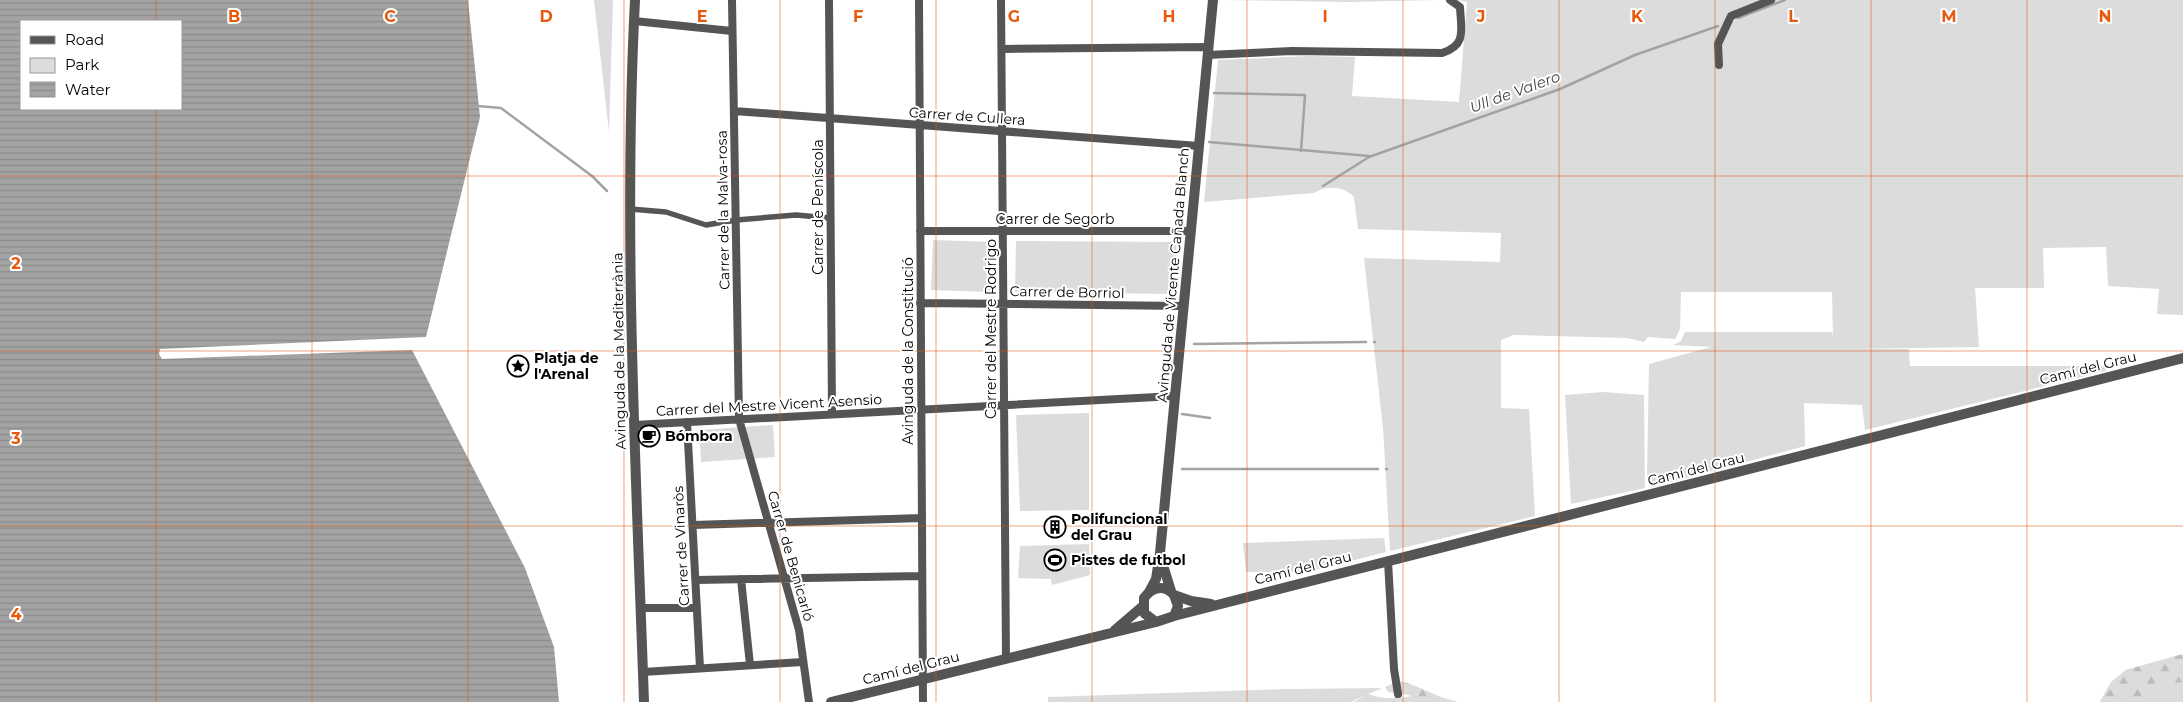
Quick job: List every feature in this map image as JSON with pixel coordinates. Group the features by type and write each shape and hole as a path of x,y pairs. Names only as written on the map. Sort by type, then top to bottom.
{"street":[{"name":"Avinguda de la Mediterrània","path":"635,0 630,210 634,424 644,702"},
{"name":"Carrer de la Malva-rosa","path":"732,0 739,419"},
{"name":"Carrer de Peníscola","path":"829,0 832,414"},
{"name":"Avinguda de la Constitució","path":"918,0 922,702"},
{"name":"Carrer del Mestre Rodrigo","path":"1001,0 1006,658"},
{"name":"Avinguda de Vicente Cañada Blanch","path":"1149,592 1156,579 1160,552 1213,0"},
{"path":"1002,49 1442,53 1454,49 1460,42 1460,7 1450,0"},
{"path":"1719,65 1718,44 1731,16 1771,0"},
{"path":"634,21 732,31"},
{"name":"Carrer de Cullera","path":"734,110 1199,146"},
{"path":"630,210 666,212 706,225 736,220 796,215 830,218"},
{"name":"Carrer de Segorb","path":"920,232 1191,231"},
{"name":"Carrer de Borriol","path":"920,303 1184,306"},
{"name":"Camí del Grau","path":"1174,616 2183,358"},
{"name":"Carrer del Mestre Vicent Asensio","path":"634,424 1175,396"},
{"name":"Carrer de Benicarló","path":"739,419 799,630 809,702"},
{"name":"Carrer de Vinaròs","path":"687,422 700,668"},
{"path":"693,525 922,518"},
{"name":"Avinguda de Vicente Cañada Blanch","path":"1160,552 1173,593"},
{"path":"1388,561 1394,669 1398,694"},
{"path":"696,580 922,576"},
{"path":"741,579 750,665"},
{"path":"1156,588 1173,593 1178,606 1174,616 1156,622 1144,613 1142,606 1144,598 1149,592 1156,588"},
{"name":"Camí del Grau","path":"1173,593 1191,601 1215,605"},
{"name":"Camí del Grau","path":"1114,631 1142,606"},
{"path":"640,608 697,608"},
{"name":"Camí del Grau","path":"830,702 1156,622"},
{"path":"643,672 803,662"}],"green space":[{"path":"594,0 613,0 609,132"},
{"path":"1224,0 1436,0 1351,2"},
{"path":"1457,0 1766,0 1731,14 1716,61 1717,69 1723,68 1721,46 1736,16 1774,0 2183,0 2183,315 2157,314 2159,289 2108,286 2106,247 2043,248 2044,288 1975,288 1979,347 1849,349 1909,349 1910,366 2105,366 2106,371 1865,430 1862,405 1804,403 1805,446 1653,487 1649,484 1647,474 1649,364 1711,347 1673,345 1681,341 1685,332 1832,332 1833,337 1832,292 1681,292 1680,329 1675,339 1648,337 1644,342 1627,338 1514,335 1501,340 1501,408 1529,409 1535,516 1390,551 1383,428 1364,258 1500,262 1501,233 1358,229 1354,197 1350,193 1335,188 1319,190 1314,193 1204,202 1218,60 1309,56 1355,57 1352,96 1459,102 1467,2"},
{"path":"933,240 992,242 990,292 931,290"},
{"path":"1016,241 1177,242 1172,294 1015,292"},
{"path":"1603,392 1644,395 1645,488 1571,504 1565,395"},
{"path":"1089,413 1089,510 1020,511 1016,415"},
{"path":"773,425 775,457 701,462 699,430"},
{"path":"1384,538 1386,552 1308,572 1246,572 1243,543"},
{"name":"Pistes de futbol","path":"1089,544 1090,575 1052,585 1051,579 1018,578 1020,546"},
{"path":"2183,654 2183,702 2100,702 2111,682 2126,670"},
{"path":"2183,654 2183,682 2156,685 2134,702 2100,702 2111,682 2126,670"},
{"path":"1394,680 1457,702 1433,702 1404,694 1388,692 1385,687 1392,684"},
{"path":"1382,688 1351,702 1048,702 1048,697 1288,689"},
{"path":"1426,693 1458,702 1354,702 1368,694 1383,698 1397,698"}],"water":[{"path":"0,0 468,0 480,117 426,337 160,349 159,354 162,359 412,350 525,568 554,647 559,702 0,702"}],"waterway":[{"name":"Ull de Valero","path":"1738,18 1785,0"},
{"name":"Ull de Valero","path":"1323,186 1369,157 1560,89 1635,55 1718,26"},
{"path":"1214,93 1305,95 1301,151"},
{"path":"478,106 501,108 592,176 607,191"},
{"path":"1209,142 1369,156"},
{"path":"1194,344 1366,342"},
{"path":"1182,414 1210,418"},
{"path":"1182,469 1378,469"}],"place":[{"name":"Platja de l'Arenal","path":"518,366"},
{"name":"Bómbora","path":"649,436"},
{"name":"Polifuncional del Grau","path":"1055,527"},
{"name":"Pistes de futbol","path":"1055,560"}]}
